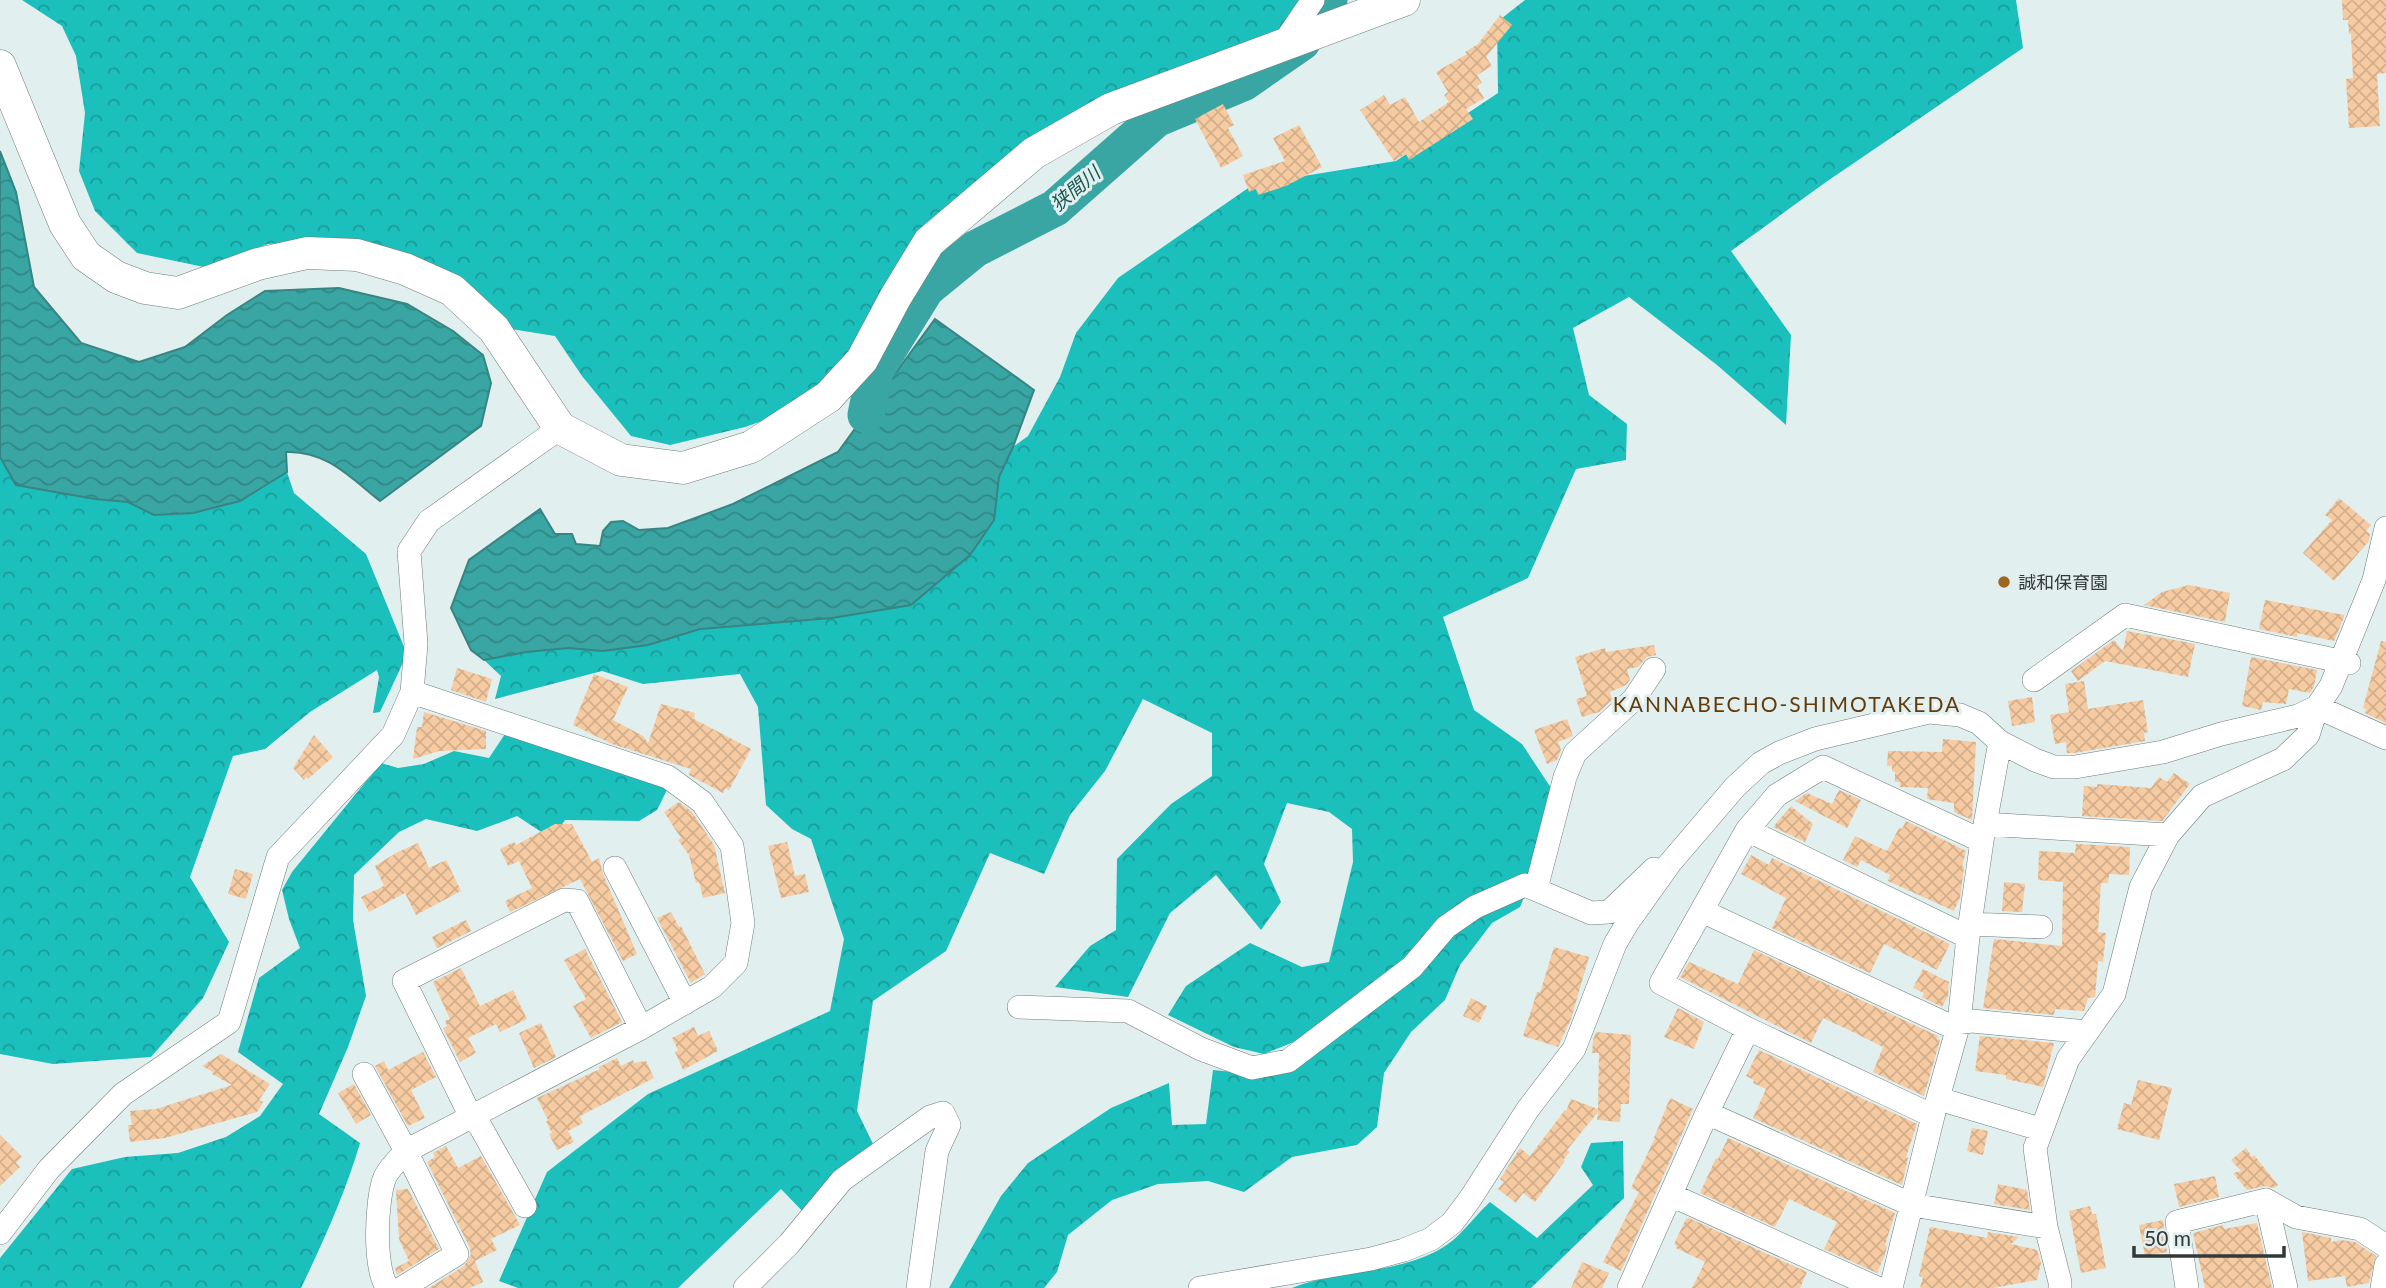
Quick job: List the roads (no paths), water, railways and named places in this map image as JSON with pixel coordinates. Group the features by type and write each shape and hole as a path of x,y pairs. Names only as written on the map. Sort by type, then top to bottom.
{"street":[{"path":"1283,44 1313,0"},
{"path":"0,66 65,225 86,256 116,277 145,288 178,293 258,264 307,253 357,255 405,269 452,290 494,328 560,428 621,460 682,468 751,447 828,397 862,360 929,242 1034,153 1111,109 1405,0"},
{"path":"0,1233 49,1169 122,1094 229,1022 278,857 393,735 412,692 416,644 409,551 429,521 560,428"},
{"path":"2060,1288 2046,1227 2035,1148 2068,1059 2114,994 2141,887 2168,835 2202,796 2283,759 2308,735 2317,707 2345,662 2374,580 2386,528"},
{"path":"2034,680 2125,615 2345,662"},
{"path":"1536,889 1565,777 1575,752 1634,699 1654,669"},
{"path":"388,1288 382,1281 378,1199 386,1174 406,1151 641,1028 712,987 736,963 743,923 732,846 702,802 668,777 412,692"},
{"path":"1200,1288 1371,1259 1431,1239 1452,1223 1471,1199 1528,1109 1574,1049 1615,944 1628,922 1670,863 1735,787 1761,763 1779,753 1815,739 1929,712 1960,715 1979,723 2000,742 2035,760 2054,766 2075,768 2163,752 2221,734 2298,716 2317,707 2386,738"},
{"path":"1891,1288 1959,1023 1983,832 2000,742"},
{"path":"2040,1129 1936,1108 1748,1029 1661,983 1747,830 1777,795 1823,767 1983,832 2168,835"},
{"path":"1747,830 1969,930 2041,927"},
{"path":"1019,1007 1128,1011 1201,1049 1252,1068 1288,1061 1412,967 1446,927 1475,907 1525,885 1591,913 1609,912 1650,870 1670,863"},
{"path":"614,868 685,1003"},
{"path":"525,1206 480,1126 471,1117 404,981 564,900 577,901 641,1028"},
{"path":"1702,911 1946,1024 1972,1021 2087,1032"},
{"path":"1632,1287 1707,1113 1748,1029"},
{"path":"364,1074 457,1254 402,1288"},
{"path":"745,1288 789,1244 842,1180 930,1117 943,1113 949,1125 937,1151 918,1288"},
{"path":"1707,1113 1912,1205 2046,1227"},
{"path":"1671,1195 1877,1288"},
{"path":"2187,1288 2176,1222 2266,1200 2296,1217 2360,1229 2386,1246"},
{"path":"2266,1200 2286,1288"},
{"path":"2382,1288 2386,1265"}],"water":[{"path":"0,151 16,192 34,287 81,343 139,362 185,347 227,315 265,291 339,288 407,304 453,331 483,355 491,383 481,426 380,501 326,461 286,452 287,472 240,501 193,513 154,515 128,502 16,485 0,457"},
{"path":"935,319 1034,390 999,477 994,520 970,555 911,605 832,618 700,629 648,645 603,651 568,648 484,660 471,650 451,608 469,560 540,509 555,534 572,534 576,544 600,546 603,531 611,522 623,521 639,530 668,528 733,504 838,452"}],"waterway":[{"name":"狭間川","path":"866,415 875,371 926,289 975,249 1055,208 1156,119 1243,83 1302,42 1329,0"}],"place":[{"name":"誠和保育園","path":"2004,582"}],"district":[{"name":"KANNABECHO-SHIMOTAKEDA","path":"1787,703"}]}
